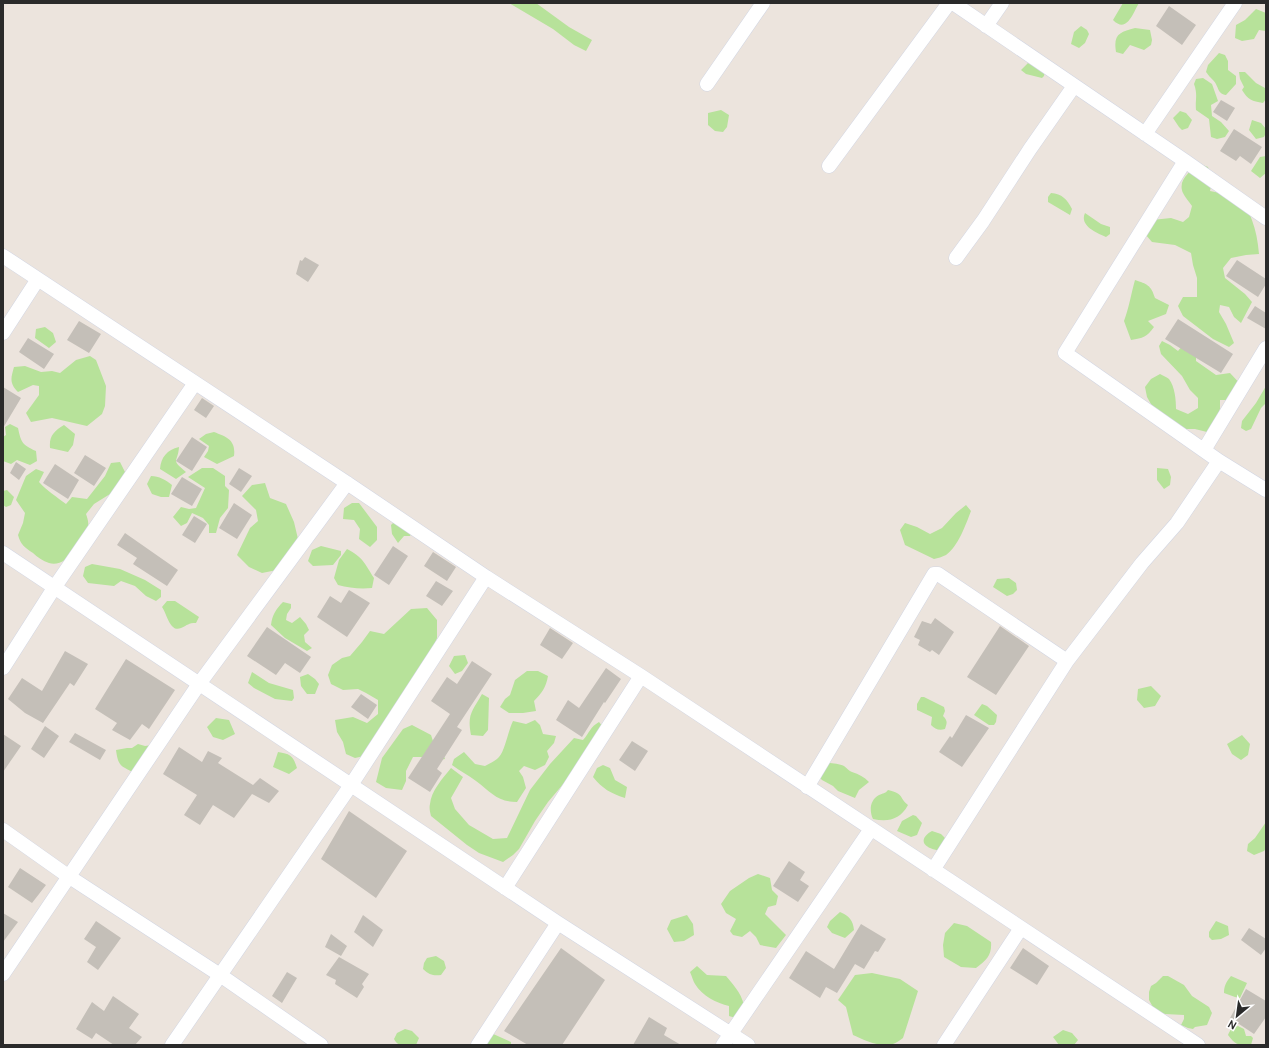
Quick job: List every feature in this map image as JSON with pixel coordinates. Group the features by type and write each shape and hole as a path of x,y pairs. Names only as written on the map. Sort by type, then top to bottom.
{"street":[{"path":"707,84 763,3"},
{"path":"829,166 949,3"},
{"path":"953,3 1266,218"},
{"path":"986,26 1002,3"},
{"path":"1145,134 1235,3"},
{"path":"956,258 983,221 1030,149 1074,86"},
{"path":"1185,161 1065,353 1219,461 1266,490"},
{"path":"3,256 347,483 486,577 641,676 1198,1045"},
{"path":"3,333 38,279"},
{"path":"1204,450 1266,348"},
{"path":"3,668 54,588 195,383"},
{"path":"933,870 1067,661 1142,563 1177,523 1219,461"},
{"path":"3,974 199,684 347,483"},
{"path":"3,553 558,923 727,1039 748,1045"},
{"path":"807,787 934,574 938,574 1067,661"},
{"path":"172,1045 351,785 486,577"},
{"path":"505,888 641,676"},
{"path":"727,1039 871,829"},
{"path":"3,830 68,876 220,975 321,1045"},
{"path":"478,1045 558,923"},
{"path":"944,1045 1021,928"}],"green space":[{"path":"509,3 536,3 569,27 592,40 586,51 574,45 553,29"},
{"path":"1123,3 1139,3 1129,20 1122,25 1113,20"},
{"path":"1256,9 1266,13 1266,31 1259,30 1254,39 1242,41 1235,38 1236,25 1245,20"},
{"path":"1081,26 1087,30 1089,34 1085,43 1079,48 1071,44 1074,32"},
{"path":"1135,28 1150,30 1152,40 1151,45 1144,50 1130,45 1123,54 1116,52 1115,46 1119,35 1125,31"},
{"path":"1219,53 1225,55 1228,61 1228,70 1236,76 1236,84 1226,95 1221,93 1215,82 1206,72 1208,65"},
{"path":"1028,63 1039,66 1045,70 1044,76 1042,78 1026,74 1021,70"},
{"path":"1239,72 1245,72 1256,83 1265,88 1266,99 1263,103 1251,100 1246,96 1242,90 1244,87 1240,79"},
{"path":"1203,78 1212,84 1218,101 1211,105 1212,116 1221,122 1229,131 1225,137 1217,139 1211,137 1209,119 1196,110 1196,94 1194,84 1196,79"},
{"path":"721,110 729,115 727,127 723,132 715,131 708,125 708,113"},
{"path":"1180,111 1186,113 1192,120 1188,128 1182,130 1173,118"},
{"path":"1252,120 1261,123 1266,129 1264,137 1256,139 1249,130"},
{"path":"1266,156 1266,173 1260,178 1251,171 1260,157"},
{"path":"1200,164 1208,167 1212,182 1210,191 1220,193 1237,189 1246,205 1257,236 1259,254 1231,258 1223,268 1225,278 1245,294 1252,302 1241,323 1234,317 1229,307 1220,305 1219,312 1234,343 1229,347 1213,339 1183,316 1178,306 1183,297 1197,297 1197,278 1191,253 1175,245 1152,242 1145,234 1152,220 1171,218 1183,222 1189,217 1192,206 1183,193 1182,184 1186,176"},
{"path":"1051,193 1061,196 1068,202 1072,209 1070,215 1048,202 1048,197"},
{"path":"1085,213 1101,224 1110,227 1110,234 1106,237 1090,228 1084,222"},
{"path":"1135,280 1148,286 1152,290 1155,298 1169,305 1166,314 1148,321 1154,327 1147,335 1142,338 1131,340 1124,321"},
{"path":"45,327 53,333 56,342 49,348 35,338 36,329"},
{"path":"1162,341 1178,351 1183,345 1196,354 1196,361 1216,375 1230,373 1244,388 1231,400 1220,400 1220,409 1213,428 1207,432 1195,429 1183,429 1156,413 1147,397 1145,387 1151,379 1160,374 1168,378 1173,386 1176,409 1188,414 1198,408 1198,398 1190,390 1182,376 1161,354 1159,346"},
{"path":"90,356 96,360 106,386 105,406 102,414 87,426 52,418 31,422 26,413 39,395 39,386 33,385 18,392 12,383 14,367 25,366 41,372 52,371 60,373 76,360"},
{"path":"1266,386 1266,403 1261,408 1251,429 1246,431 1241,428 1242,421 1256,403"},
{"path":"10,424 18,428 21,440 25,445 36,451 37,461 30,465 17,460 11,464 3,461 3,437 6,435 5,427"},
{"path":"64,425 75,434 73,445 68,452 50,448 51,437 57,429"},
{"path":"214,432 230,440 234,446 234,456 217,464 204,457 209,446 199,439 206,434"},
{"path":"179,447 176,463 186,472 176,479 160,469 165,455 171,450"},
{"path":"120,462 126,474 118,489 94,504 86,514 88,526 86,532 79,545 68,558 55,564 49,563 23,546 18,535 25,513 16,500 26,476 36,469 44,472 39,482 66,504 72,497 87,499 105,476 111,463"},
{"path":"202,468 213,468 225,476 225,486 229,490 228,508 220,518 216,533 209,533 209,525 203,518 192,513 187,523 181,526 173,517 181,507 189,509 196,508 205,488 188,477"},
{"path":"1157,468 1168,469 1171,477 1170,485 1164,489 1157,480"},
{"path":"151,476 167,481 172,485 169,497 161,497 152,494 147,484"},
{"path":"265,483 270,498 286,504 294,522 298,539 277,570 262,573 249,567 237,555 250,528 258,521 256,510 242,496 252,485"},
{"path":"7,490 14,497 11,505 6,507 3,505 3,491"},
{"path":"352,503 359,503 377,527 377,540 370,547 359,539 360,529 354,520 343,519 344,508"},
{"path":"966,505 971,511 967,522 958,541 946,555 934,559 905,545 900,530 905,523 930,534 942,528"},
{"path":"396,520 413,531 410,536 404,536 398,543 392,534 391,525"},
{"path":"321,546 341,551 341,555 333,565 313,566 308,561 312,550"},
{"path":"347,549 363,561 374,578 372,588 355,588 338,585 334,578 339,560"},
{"path":"92,564 120,569 145,580 161,590 161,597 156,601 146,596 135,586 121,581 114,586 88,583 83,576 85,567"},
{"path":"1009,578 1016,583 1017,590 1013,594 1007,596 993,587 997,579"},
{"path":"167,601 175,601 199,617 196,623 177,629 174,628 169,622 162,607"},
{"path":"283,602 291,604 286,620 292,623 300,617 309,630 304,635 305,642 312,648 307,651 285,638 271,625 275,612"},
{"path":"427,608 437,620 437,638 428,662 364,756 355,758 346,754 343,742 337,732 335,720 353,717 367,723 378,714 378,700 358,689 343,690 331,684 328,675 332,665 342,658 350,656 370,631 384,634 411,609"},
{"path":"465,655 468,663 462,671 455,674 449,666 454,656"},
{"path":"527,671 538,671 548,676 543,690 534,701 536,711 509,713 500,707 505,699 510,695 515,680"},
{"path":"252,672 269,683 293,690 294,698 292,701 275,699 254,688 248,683"},
{"path":"308,674 319,684 315,694 307,694 301,686 300,677"},
{"path":"1151,686 1161,696 1155,706 1144,708 1137,700 1138,689"},
{"path":"482,694 489,698 488,730 483,736 471,735 471,713"},
{"path":"921,697 944,707 945,711 943,716 947,722 945,729 939,730 934,728 931,725 932,717 917,710 917,704"},
{"path":"982,704 987,706 997,715 994,725 989,725 974,715"},
{"path":"216,718 229,720 235,734 223,740 213,737 207,727"},
{"path":"535,720 540,725 543,734 556,736 554,743 547,751 549,757 545,765 535,770 524,766 519,771 523,777 526,788 517,802 510,802 499,798 452,765 454,759 464,752 475,764 485,766 493,762 501,754 505,746 513,721 526,724"},
{"path":"599,722 603,727 576,769 548,802 519,849 503,862 479,853 431,816 430,807 433,794 451,768 463,777 451,798 455,809 469,825 493,839 507,838 530,790 550,764 574,738 583,740 592,728"},
{"path":"412,725 431,735 434,744 442,751 445,759 434,761 422,757 413,757 406,771 406,781 402,790 386,788 376,782 382,758 403,729"},
{"path":"1242,735 1250,744 1248,755 1241,760 1232,754 1227,744"},
{"path":"138,744 145,746 152,745 133,772 120,764 116,750 132,748"},
{"path":"278,752 291,756 297,768 289,774 273,767"},
{"path":"828,763 844,766 851,772 863,777 869,782 859,790 855,798 838,791 820,778"},
{"path":"603,765 610,768 615,780 627,787 625,798 607,790 593,777 597,768"},
{"path":"888,790 899,794 908,805 901,814 893,819 873,819 871,812 872,802 876,797"},
{"path":"913,815 916,816 922,823 917,835 911,837 897,831 902,821"},
{"path":"1266,822 1266,848 1264,851 1254,855 1247,851 1248,844 1255,838"},
{"path":"932,831 941,834 946,839 943,851 932,849 925,844 925,837"},
{"path":"758,874 770,878 772,890 778,896 776,905 768,907 765,914 786,935 776,948 760,945 756,937 750,931 742,937 733,935 730,931 736,919 726,913 721,904 730,891 749,878"},
{"path":"840,912 846,915 853,924 854,930 845,938 832,933 827,927 830,921"},
{"path":"687,915 693,924 694,935 684,941 674,942 667,929 671,920"},
{"path":"1216,921 1228,926 1229,935 1221,939 1212,940 1209,937 1209,932"},
{"path":"954,923 967,926 991,942 990,954 976,968 961,967 944,957 943,945 945,933"},
{"path":"436,956 444,961 446,968 441,975 432,975 423,969 427,958"},
{"path":"697,966 707,975 726,976 733,984 741,996 744,1005 745,1011 739,1019 729,1016 729,1006 710,998 694,983 690,972"},
{"path":"872,973 900,979 918,991 903,1038 893,1044 878,1044 853,1035 846,1007 838,1000 855,975"},
{"path":"1163,976 1168,976 1184,985 1192,996 1209,1007 1212,1013 1207,1025 1195,1027 1193,1029 1188,1028 1181,1025 1184,1015 1165,1014 1154,1009 1149,1000 1149,992 1151,986"},
{"path":"1231,976 1247,983 1240,998 1224,993 1224,988"},
{"path":"1238,1026 1244,1029 1246,1036 1251,1036 1253,1038 1251,1045 1238,1044 1228,1035 1234,1027"},
{"path":"405,1029 412,1031 419,1038 416,1045 401,1045 396,1042 394,1039 397,1033"},
{"path":"1063,1030 1072,1033 1078,1040 1074,1045 1059,1045 1053,1037"},
{"path":"491,1033 511,1042 511,1045 482,1045"}],"building":[{"path":"1169,6 1196,25 1182,45 1156,26"},
{"path":"1221,100 1235,108 1227,121 1213,112"},
{"path":"1234,129 1262,147 1251,164 1240,156 1236,161 1220,151"},
{"path":"305,257 319,265 308,282 296,274 300,260 302,261"},
{"path":"1237,260 1266,279 1266,284 1258,297 1226,276"},
{"path":"1255,306 1266,313 1266,329 1247,318"},
{"path":"1178,319 1233,354 1221,373 1165,339"},
{"path":"79,321 101,334 89,353 67,340"},
{"path":"28,338 54,354 44,369 19,352"},
{"path":"3,387 21,398 3,428"},
{"path":"202,398 214,406 206,418 194,410"},
{"path":"192,437 207,447 192,471 176,461"},
{"path":"85,455 106,468 94,486 74,473"},
{"path":"16,462 26,469 19,480 10,473"},
{"path":"55,464 79,480 68,499 43,483"},
{"path":"239,468 252,476 241,492 229,484"},
{"path":"182,477 202,489 192,506 171,494"},
{"path":"234,503 252,515 237,539 219,528"},
{"path":"194,516 207,524 195,543 182,535"},
{"path":"125,533 178,570 167,586 133,564 137,558 117,545"},
{"path":"393,546 408,556 389,585 374,575"},
{"path":"433,552 456,567 447,581 424,566"},
{"path":"436,581 453,591 442,606 426,596"},
{"path":"349,590 370,603 347,637 317,617 330,596 341,603"},
{"path":"935,618 954,632 939,655 932,650 930,652 918,645 920,640 914,637 922,621 931,624"},
{"path":"1000,626 1029,646 996,695 967,677"},
{"path":"267,627 311,657 300,673 285,663 276,675 247,656"},
{"path":"550,628 573,643 562,659 540,645"},
{"path":"65,651 88,664 74,686 70,683 43,723 25,713 8,699 22,678 42,691"},
{"path":"126,659 175,690 149,729 142,724 130,740 112,730 117,723 95,709"},
{"path":"472,661 492,674 457,727 462,730 437,769 442,773 430,792 408,778 450,714 431,701 447,677 457,684"},
{"path":"606,668 621,679 605,703 604,702 582,737 556,720 568,700 579,708"},
{"path":"361,694 377,705 368,719 351,707"},
{"path":"966,715 989,728 962,767 939,752 950,736 952,738"},
{"path":"45,726 59,736 44,758 31,749"},
{"path":"75,733 106,750 100,760 69,742"},
{"path":"3,734 21,746 3,772"},
{"path":"632,741 648,751 635,771 619,760"},
{"path":"179,747 202,762 208,751 222,758 218,763 253,785 260,778 279,791 269,803 252,794 234,818 213,805 200,825 184,815 197,795 163,774"},
{"path":"349,811 407,851 376,898 321,859"},
{"path":"789,861 805,872 800,880 809,886 798,902 773,886"},
{"path":"20,868 46,885 32,903 8,887"},
{"path":"3,913 18,922 3,942"},
{"path":"363,915 383,930 373,947 354,932"},
{"path":"96,921 121,938 98,970 87,962 96,947 84,939"},
{"path":"861,924 886,939 878,952 875,951 864,969 855,964 837,993 826,987 820,998 789,978 806,951 834,969"},
{"path":"1249,928 1266,939 1266,948 1261,955 1241,940"},
{"path":"331,934 347,946 341,956 325,947"},
{"path":"561,948 605,980 562,1045 528,1045 504,1031"},
{"path":"1023,948 1049,966 1037,985 1010,968"},
{"path":"339,957 369,974 362,984 364,987 357,998 335,984 336,980 326,975"},
{"path":"287,972 297,978 282,1003 272,996"},
{"path":"1246,989 1266,1001 1266,1017 1254,1034 1230,1018"},
{"path":"113,996 139,1014 129,1028 142,1037 135,1045 114,1045 96,1033 92,1039 76,1029 92,1002 104,1011"},
{"path":"649,1017 667,1028 664,1035 681,1045 633,1045"}]}
